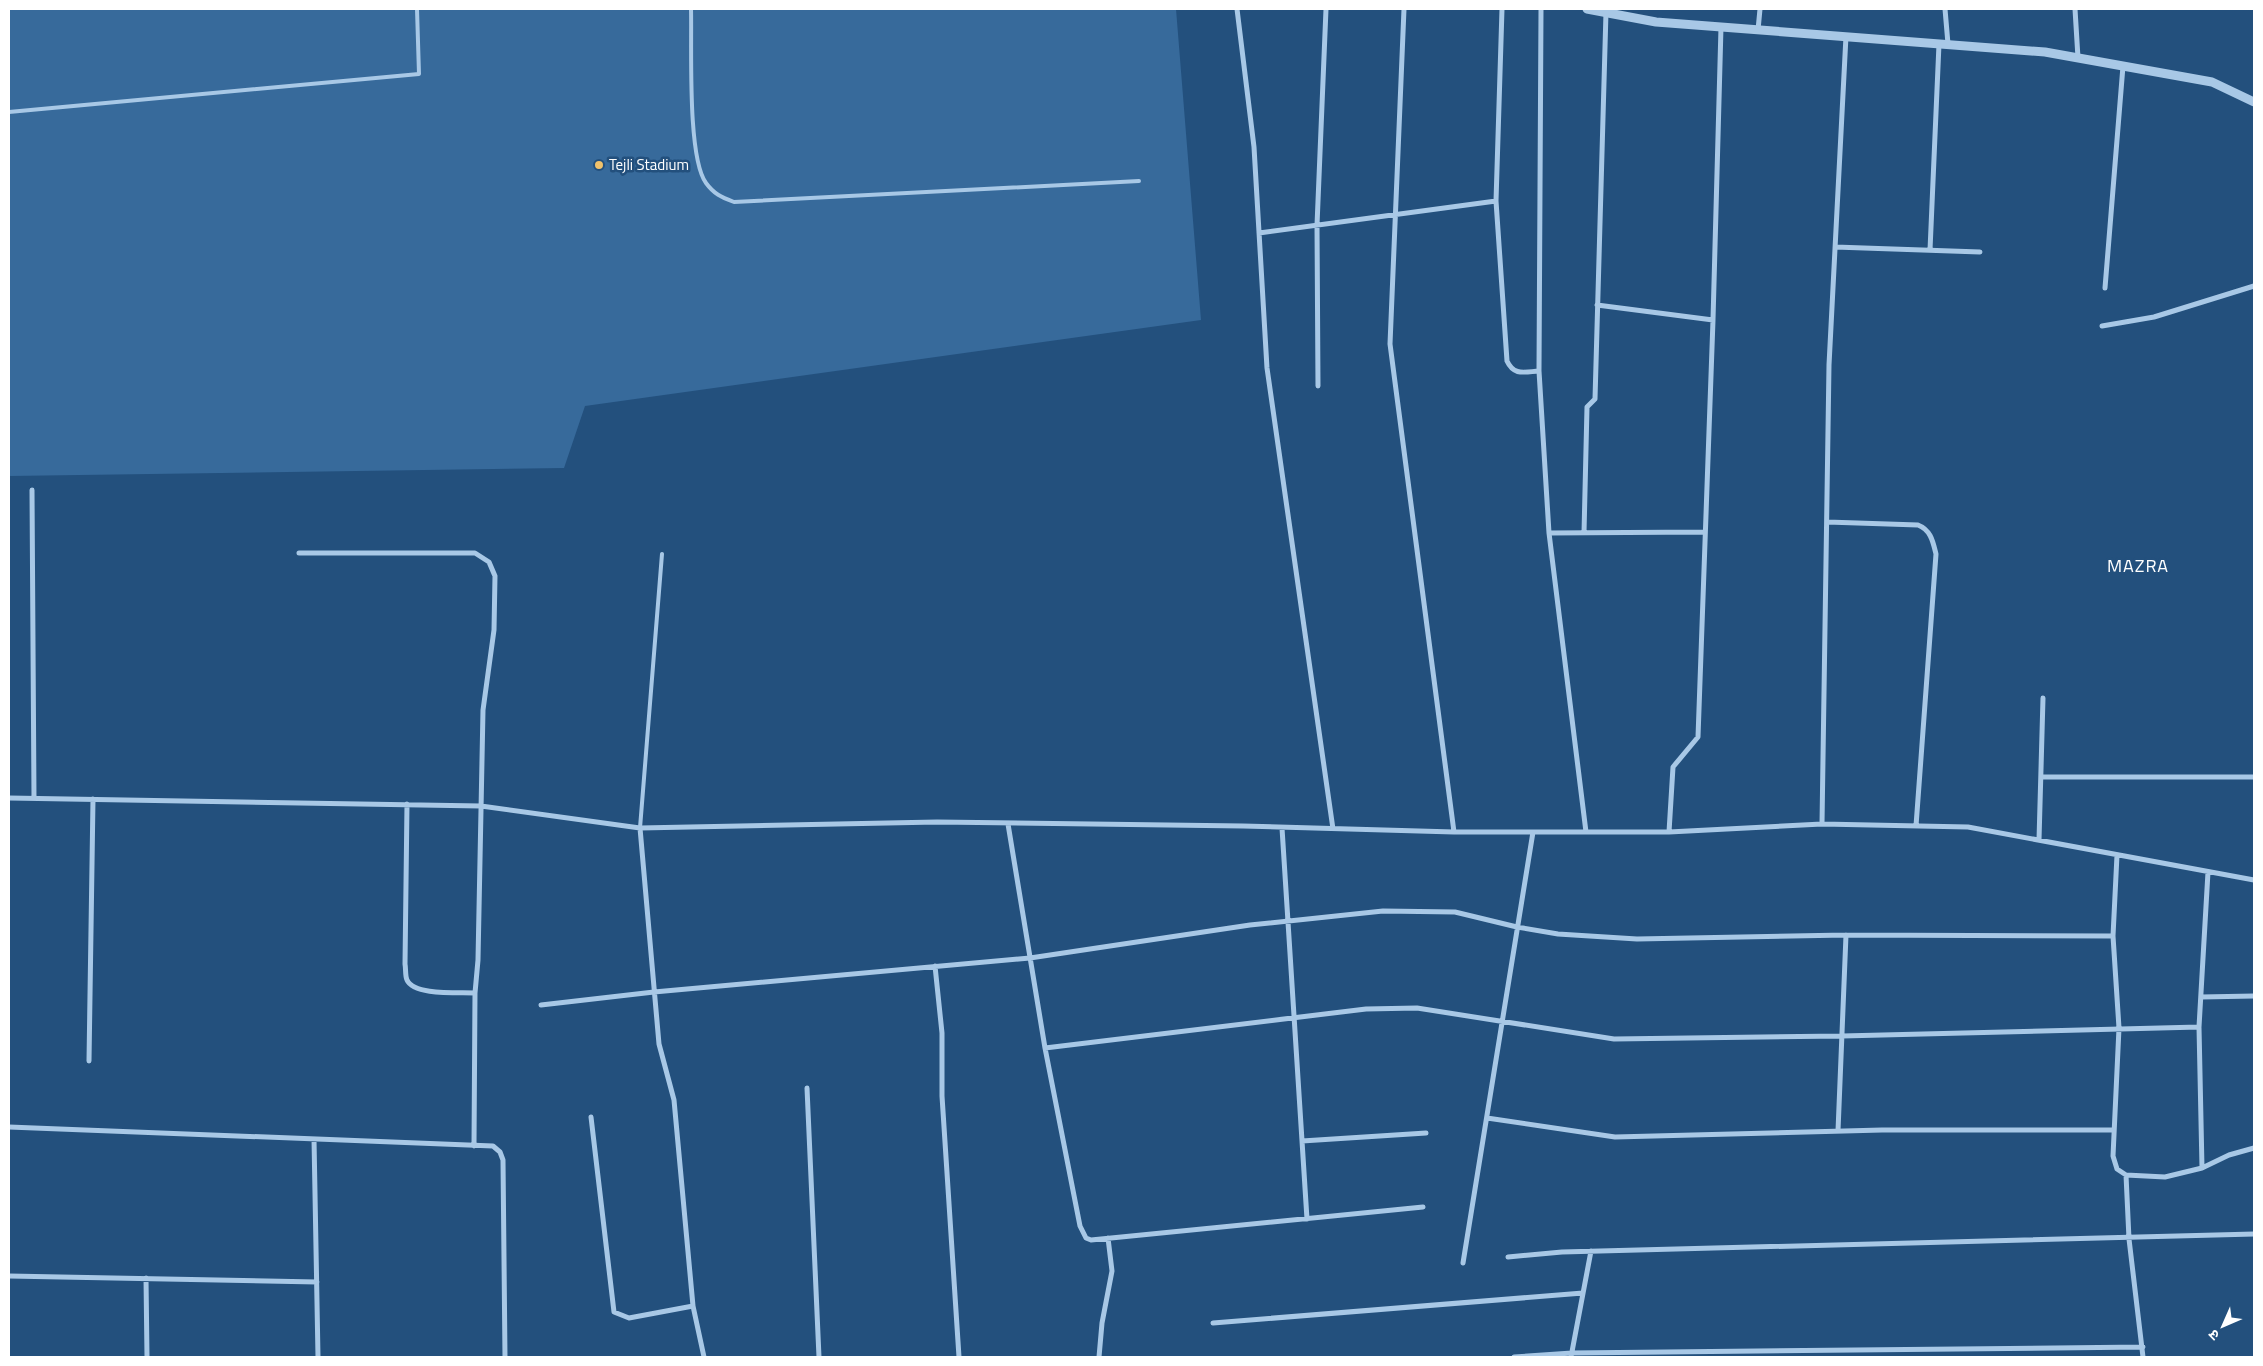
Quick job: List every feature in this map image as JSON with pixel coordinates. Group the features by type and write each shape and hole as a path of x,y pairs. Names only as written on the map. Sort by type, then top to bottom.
{"street":[{"path":"1237,9 1254,148 1267,368 1334,829"},
{"path":"1318,386 1317,225 1326,9"},
{"path":"1404,9 1390,344 1454,832"},
{"path":"1502,9 1496,201 1507,360 1511,369 1518,373 1539,371"},
{"path":"1541,9 1539,371 1550,533 1586,832"},
{"path":"1587,9 1610,11 1656,22 1846,35 2045,52 2212,82 2254,102"},
{"path":"1758,30 1760,9"},
{"path":"1930,250 1945,9"},
{"path":"2075,9 2078,58"},
{"path":"1584,533 1587,406 1595,399 1597,304 1610,11"},
{"path":"1669,832 1673,767 1698,737 1721,27"},
{"path":"1822,824 1829,365 1846,35"},
{"path":"2104,288 2123,66"},
{"path":"1259,233 1496,201"},
{"path":"1835,247 1980,252"},
{"path":"2102,326 2154,317 2254,286"},
{"path":"1597,304 1713,320"},
{"path":"32,490 34,798"},
{"path":"1827,522 1918,524 1924,527 1932,537 1936,554 1916,826"},
{"path":"1550,533 1705,532"},
{"path":"299,553 475,553 489,562 495,576 494,630 483,710 478,960 475,993 474,1146"},
{"path":"2039,840 2043,698"},
{"path":"2041,777 2254,777"},
{"path":"9,798 481,806 640,828 937,822 1454,832 1669,832 1822,824 1968,827 2254,880"},
{"path":"88,1061 93,799"},
{"path":"407,804 405,964 407,980 412,986 422,991 475,993"},
{"path":"1008,824 1045,1048 1081,1231 1086,1238 1091,1240 1423,1207"},
{"path":"640,828 659,1044 674,1100 693,1306 704,1357"},
{"path":"1282,828 1308,1219"},
{"path":"1463,1263 1533,832"},
{"path":"2117,855 2113,936 2119,1028 2113,1130 2114,1163 2120,1172 2126,1175 2165,1177 2202,1168 2229,1155 2254,1148"},
{"path":"2202,1168 2199,1027 2208,872"},
{"path":"541,1006 654,992 1030,958 1288,921 1383,911 1455,912 1518,927 1558,934 1637,939 1846,934 2113,936"},
{"path":"1838,1131 1846,934"},
{"path":"935,966 942,1033 942,1096 959,1357"},
{"path":"2201,997 2254,996"},
{"path":"1045,1048 1366,1009 1417,1008 1614,1039 1842,1036 2199,1027"},
{"path":"807,1088 819,1357"},
{"path":"591,1117 614,1312 629,1318 693,1306"},
{"path":"1487,1118 1615,1137 1838,1131 2113,1130"},
{"path":"9,1127 493,1146 500,1152 503,1160 505,1357"},
{"path":"1302,1141 1426,1133"},
{"path":"314,1139 318,1357"},
{"path":"2126,1175 2129,1239 2143,1357"},
{"path":"1508,1257 1591,1251 2129,1239 2254,1234"},
{"path":"1099,1357 1102,1323 1112,1270 1108,1238"},
{"path":"1572,1355 1591,1251"},
{"path":"9,1276 316,1282"},
{"path":"146,1278 146,1357"},
{"path":"1213,1324 1583,1293"},
{"path":"1514,1357 2143,1347"}],"lane":[{"path":"9,112 419,74 417,9"},
{"path":"691,9 694,140 704,182 716,196 734,202 1139,181"},
{"path":"640,828 662,554"}],"shaded area":[{"name":"Tejli Stadium","path":"9,9 1176,9 1201,320 585,406 564,468 9,476"}],"place":[{"name":"Tejli Stadium","path":"599,165"}],"district":[{"name":"MAZRA","path":"2138,566"}]}
